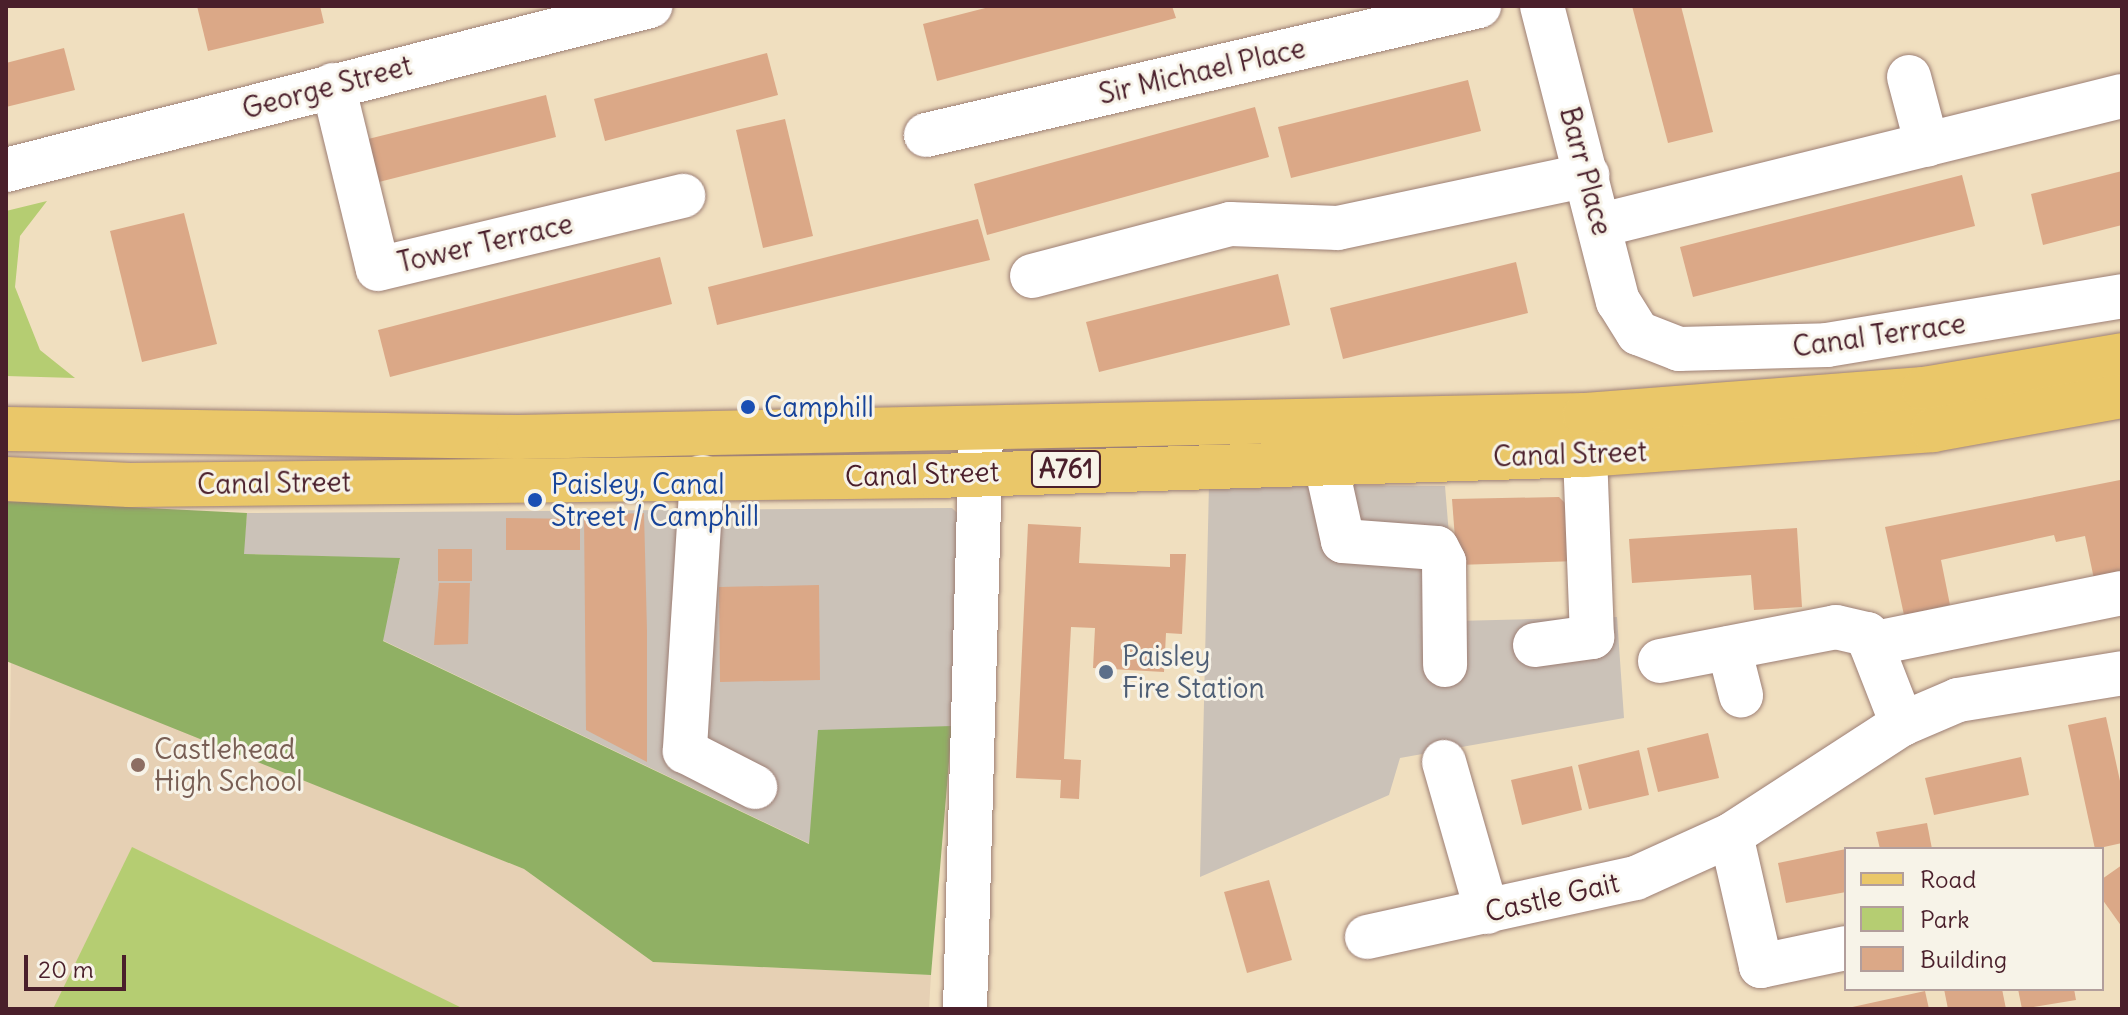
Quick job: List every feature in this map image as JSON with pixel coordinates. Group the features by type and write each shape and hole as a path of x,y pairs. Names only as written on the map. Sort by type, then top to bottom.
{"main road":[{"name":"Canal Street","path":"6,479 130,485 702,477 981,452 1766,406 1924,389 2122,355"},
{"name":"Canal Street","path":"6,429 199,437 1325,460 1585,455 1933,430 2122,396"}],"street":[{"name":"George Street","path":"6,170 333,85 568,15 650,6"},
{"name":"Sir Michael Place","path":"926,135 1479,6"},
{"name":"Barr Place","path":"1542,6 1601,225 1618,301 1638,333"},
{"path":"1909,77 1927,145"},
{"name":"Tower Terrace","path":"333,85 378,269 683,196"},
{"path":"1601,225 2122,96"},
{"path":"1032,276 1230,224 1338,228 1587,175"},
{"name":"Canal Terrace","path":"1638,333 1679,349 1750,351 2122,296"},
{"path":"965,1009 972,878 981,452"},
{"path":"1535,645 1592,637 1585,455"},
{"path":"1325,460 1343,541 1437,548 1444,562 1445,665"},
{"path":"702,477 685,751 755,787"},
{"path":"1871,644 2122,593"},
{"path":"1660,661 1836,627 1867,634 1902,724"},
{"path":"1729,648 1741,695"},
{"name":"Castle Gait","path":"1367,937 1636,878 1731,835 1902,724 1958,700 2122,673"},
{"path":"1444,762 1487,912"},
{"path":"1731,835 1761,966 1844,948"}],"shaded area":[{"path":"1209,484 1445,486 1456,621 1617,617 1624,718 1400,758 1389,795 1200,877"},
{"path":"952,508 971,526 952,726 810,844 382,640 400,559 243,554 247,513"},
{"name":"Castlehead High School","path":"11,659 524,869 653,962 931,975 929,1009 6,1009"}],"green space":[{"path":"47,201 20,236 15,287 40,350 75,378 6,376 6,211"},
{"path":"6,501 247,513 244,554 400,558 383,641 809,844 818,730 952,726 931,975 653,962 524,869 6,661"},
{"path":"132,847 464,1009 53,1009"}],"building":[{"path":"197,6 320,6 324,23 208,51"},
{"path":"993,6 1172,6 1176,18 937,81 923,24"},
{"path":"1632,6 1681,6 1713,132 1668,143"},
{"path":"64,48 75,90 6,107 6,63"},
{"path":"767,53 778,95 605,141 594,99"},
{"path":"1468,80 1481,131 1291,178 1278,127"},
{"path":"546,95 556,137 375,183 364,140"},
{"path":"1255,107 1269,157 987,235 974,184"},
{"path":"785,119 813,236 763,248 736,130"},
{"path":"2122,171 2122,225 2043,245 2031,194"},
{"path":"1962,175 1975,226 1693,297 1680,247"},
{"path":"184,213 217,344 142,362 110,231"},
{"path":"978,219 990,260 717,325 708,287"},
{"path":"660,257 672,304 390,377 378,330"},
{"path":"1516,262 1528,313 1343,359 1330,308"},
{"path":"1278,274 1290,325 1099,372 1086,322"},
{"path":"2120,480 2122,573 2094,579 2085,536 2056,542 2054,535 1941,560 1950,605 1904,615 1885,527"},
{"path":"1559,497 1568,506 1578,561 1457,565 1452,499"},
{"path":"644,513 647,762 586,730 584,515"},
{"path":"506,518 580,519 580,550 506,550"},
{"path":"1028,524 1081,527 1079,563 1170,567 1170,554 1186,554 1182,634 1166,633 1164,672 1093,668 1095,628 1071,627 1064,759 1081,760 1079,799 1060,798 1061,780 1016,778"},
{"path":"1797,528 1802,607 1754,610 1751,575 1632,583 1629,539"},
{"path":"438,549 472,549 472,581 438,581"},
{"path":"439,583 470,583 468,644 434,645"},
{"path":"819,585 820,680 720,682 719,587"},
{"path":"2106,717 2122,790 2122,843 2095,847 2068,725"},
{"path":"1708,733 1719,778 1658,792 1647,748"},
{"path":"1639,750 1649,795 1589,809 1578,765"},
{"path":"2021,757 2029,795 1934,815 1925,778"},
{"path":"1572,766 1582,810 1522,825 1511,780"},
{"path":"1927,823 1932,847 1880,847 1876,832"},
{"path":"1844,849 1844,892 1786,903 1778,863"},
{"path":"2122,865 2122,927 2104,902 2104,878"},
{"path":"1269,880 1292,960 1247,973 1224,892"},
{"path":"1925,991 1929,1009 1848,1009 1848,1008"},
{"path":"1944,991 2002,991 2006,1009 1948,1009"},
{"path":"2018,991 2074,991 2076,1000 2022,1009"}],"place":[{"name":"Camphill","path":"748,407"},
{"name":"Paisley, Canal Street / Camphill","path":"535,500"},
{"name":"Paisley Fire Station","path":"1106,672"},
{"name":"Castlehead High School","path":"138,765"}]}
